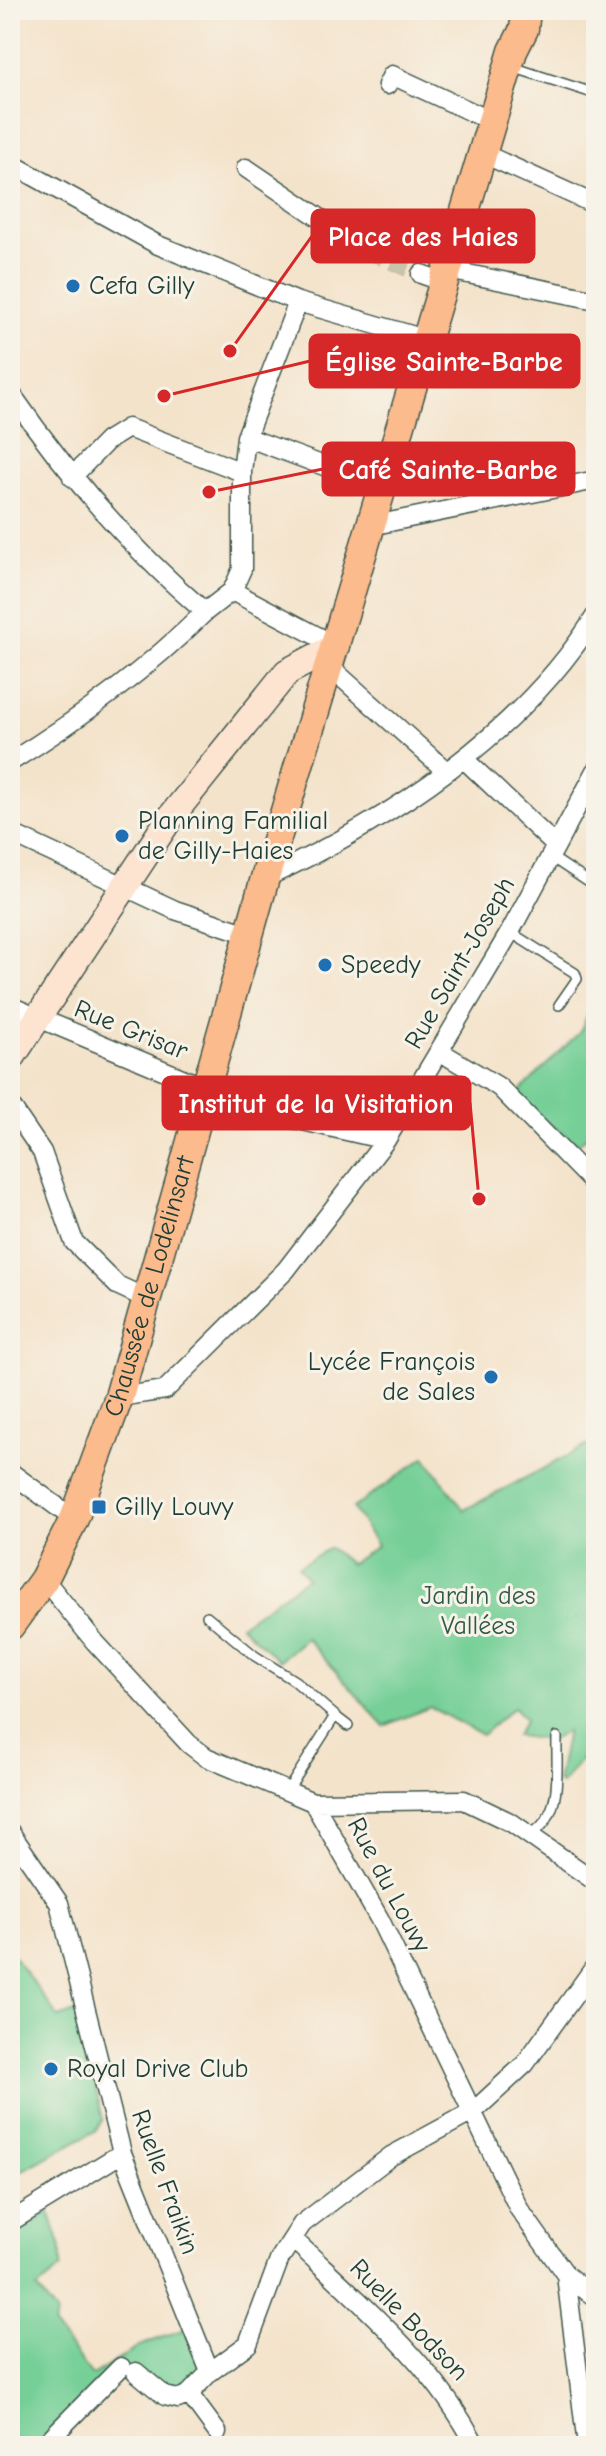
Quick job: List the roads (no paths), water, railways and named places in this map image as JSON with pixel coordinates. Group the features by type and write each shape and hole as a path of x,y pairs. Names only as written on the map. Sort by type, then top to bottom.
{"main road":[{"path":"507,10 511,58"},
{"name":"Chaussée de Lodelinsart","path":"10,1625 44,1579 74,1519 119,1397 265,878 428,340 437,275 484,154 511,58 524,29 526,10"},
{"path":"10,1060 170,818 287,672 333,656"}],"street":[{"path":"387,85 392,75 493,122"},
{"path":"484,154 596,205"},
{"path":"10,163 158,245 298,302 428,340"},
{"path":"246,168 367,250"},
{"path":"437,275 596,300"},
{"path":"10,762 52,736 162,654 205,612 232,591 242,569 242,472 246,437 298,302"},
{"path":"10,392 72,477 162,575 205,612"},
{"path":"72,477 107,441 128,428 242,472"},
{"path":"246,437 381,487"},
{"path":"370,526 596,480"},
{"path":"232,591 333,656 445,770"},
{"path":"265,878 333,847 483,746 541,684 596,615"},
{"path":"464,759 553,852"},
{"name":"Rue Saint-Joseph","path":"119,1397 165,1390 286,1270 386,1140 510,932 596,771"},
{"path":"10,833 175,910 251,935"},
{"name":"Rue Grisar","path":"10,1006 206,1088 285,1117 386,1140"},
{"path":"439,1051 499,1087 596,1186"},
{"path":"10,1105 42,1152 74,1242 117,1285 147,1299"},
{"path":"10,1472 74,1519"},
{"name":"Rue du Louvy","path":"44,1579 95,1642 189,1744 206,1757 313,1802 380,1920 519,2209 566,2275 596,2298"},
{"path":"313,1802 464,1800 530,1835 596,1882"},
{"name":"Ruelle Fraikin","path":"10,1832 59,1903 122,2153 210,2372"},
{"path":"43,2446 129,2370 165,2396 184,2396 248,2344 280,2258 302,2224 391,2156 474,2111 525,2064 596,1965"},
{"path":"10,2222 122,2153"},
{"name":"Ruelle Bodson","path":"293,2239 385,2327 456,2406 476,2446"},
{"path":"566,2275 587,2446"},
{"path":"184,2396 217,2432"}],"lane":[{"path":"511,58 596,94"},
{"path":"553,852 596,887"},
{"path":"510,932 575,973 577,979 559,1005"},
{"path":"207,1616 255,1656 295,1681 348,1726"},
{"path":"288,1790 335,1716"},
{"path":"530,1835 542,1828 554,1808 557,1737"}],"tunnel":[{"path":"367,250 421,274"}],"tram line":[{"path":"10,2443 13,2446"}],"place":[{"name":"Cefa Gilly","path":"73,286"},
{"name":"Place des Haies","path":"230,351"},
{"name":"Église Sainte-Barbe","path":"164,396"},
{"name":"Café Sainte-Barbe","path":"209,492"},
{"name":"Planning Familial de Gilly-Haies","path":"122,836"},
{"name":"Speedy","path":"325,965"},
{"name":"Institut de la Visitation","path":"479,1199"},
{"name":"Lycée François de Sales","path":"491,1377"},
{"name":"Gilly Louvy","path":"99,1507"},
{"name":"Royal Drive Club","path":"51,2069"}],"park label":[{"name":"Jardin des Vallées","path":"478,1611"}]}
